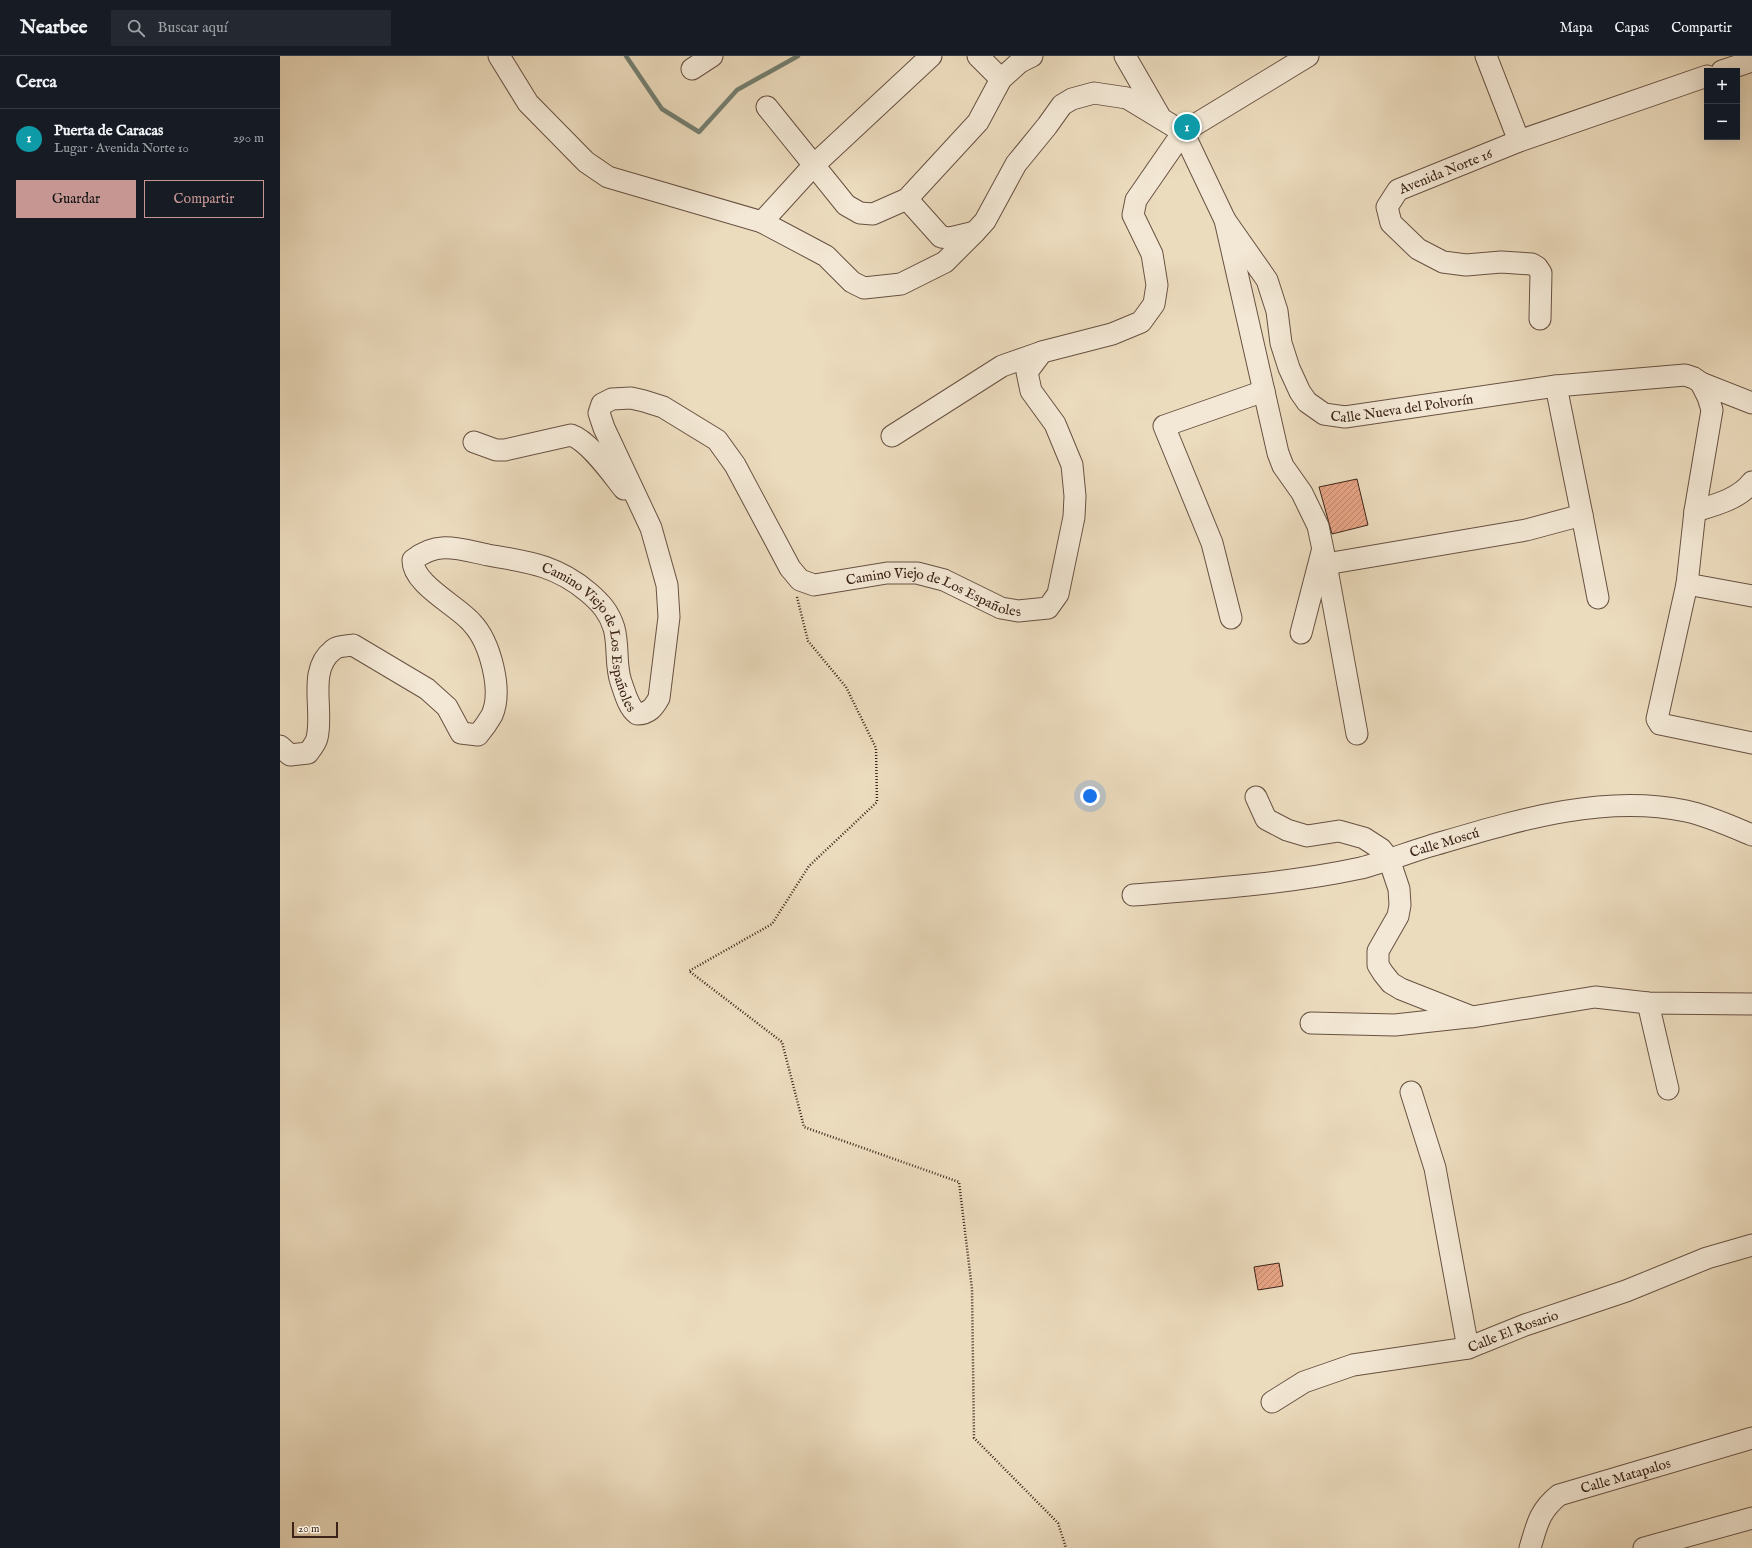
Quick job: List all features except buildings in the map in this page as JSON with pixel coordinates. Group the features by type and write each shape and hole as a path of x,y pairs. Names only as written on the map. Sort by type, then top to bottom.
{"street":[{"path":"499,56 528,103 586,162 608,177 762,222 826,256 852,282 864,288 901,284 944,262 985,221 1016,164 1062,105 1072,98 1094,93 1127,98 1183,132"},
{"path":"692,69 712,56"},
{"path":"762,222 814,165 931,56"},
{"path":"978,56 1001,79"},
{"path":"767,107 846,205 860,213 873,214 907,199 978,122 1001,79 1020,62 1032,56"},
{"path":"1125,56 1161,119"},
{"path":"892,436 1002,366 1042,352 1112,334 1140,322 1154,304 1157,285 1152,254 1134,215 1136,200 1183,132 1308,56"},
{"path":"1486,56 1519,142"},
{"path":"1731,68 1752,61 1750,56"},
{"name":"Avenida Norte 16","path":"1540,319 1541,273 1537,267 1532,264 1501,262 1466,265 1442,262 1418,249 1391,223 1387,207 1398,190 1519,142 1704,77"},
{"name":"Calle Nueva del Polvorín","path":"1183,132 1225,220 1267,280 1277,311 1281,343 1289,368 1300,392 1307,402 1324,414 1346,417 1556,386 1685,375 1694,378 1701,384 1752,403"},
{"path":"907,199 941,237 950,238 975,232"},
{"path":"1225,220 1278,454 1283,466 1302,493 1318,526 1357,734"},
{"name":"Camino Viejo de Los Españoles","path":"280,746 290,755 308,754 317,739 320,721 318,682 322,661 334,649 353,645 427,689 447,707 462,733 478,735 492,715 496,699 494,672 483,639 472,622 440,597 413,568 413,560 423,552 444,547 544,566 573,580 603,605 610,618 614,630 618,674 631,710 637,714 643,714 653,708 659,698 669,616 667,585 651,528 604,428 599,413 602,404 612,399 631,398 663,407 717,440 735,465 790,568 800,580 814,585 887,573 917,573 944,580 1001,608 1018,611 1048,608 1058,594 1074,517 1075,496 1072,465 1055,424 1031,391 1027,372 1042,352"},
{"path":"1701,384 1708,397 1712,410 1695,511 1687,584 1657,720 1660,724 1752,743"},
{"path":"1556,386 1598,598"},
{"path":"1231,618 1212,543 1164,426 1264,391"},
{"path":"474,442 496,450 505,450 571,435 574,436 597,456 641,507"},
{"path":"1695,511 1723,503 1749,486 1752,482"},
{"path":"1324,556 1526,530 1582,514"},
{"path":"1301,633 1324,556"},
{"path":"1687,584 1752,596"},
{"path":"1256,798 1266,819 1287,830 1308,836 1339,831 1364,838 1381,849 1389,859 1399,889 1400,905 1398,916 1378,951 1378,965 1391,983 1401,989 1472,1016"},
{"name":"Calle Moscú","path":"1133,895 1302,879 1362,867 1544,815 1598,806 1640,805 1687,811 1752,835"},
{"path":"1310,1024 1395,1025 1472,1016 1595,996 1648,1003 1752,1004"},
{"path":"1648,1003 1668,1089"},
{"path":"1411,1092 1435,1168 1468,1348"},
{"name":"Calle El Rosario","path":"1272,1402 1304,1382 1353,1364 1468,1348 1525,1326 1626,1291 1707,1258 1752,1245"},
{"name":"Calle Matapalos","path":"1530,1548 1541,1514 1548,1504 1559,1495 1752,1438"},
{"path":"1644,1548 1752,1518"}],"path":[{"path":"790,568 808,641 846,687 876,748 877,802 809,866 772,924 689,971 782,1042 804,1127 959,1182 972,1289 974,1438 1058,1523 1066,1548"}],"waterway":[{"path":"626,56 662,109 699,132 737,90 798,56"}],"place":[{"name":"Puerta de Caracas","path":"1187,127"}]}
